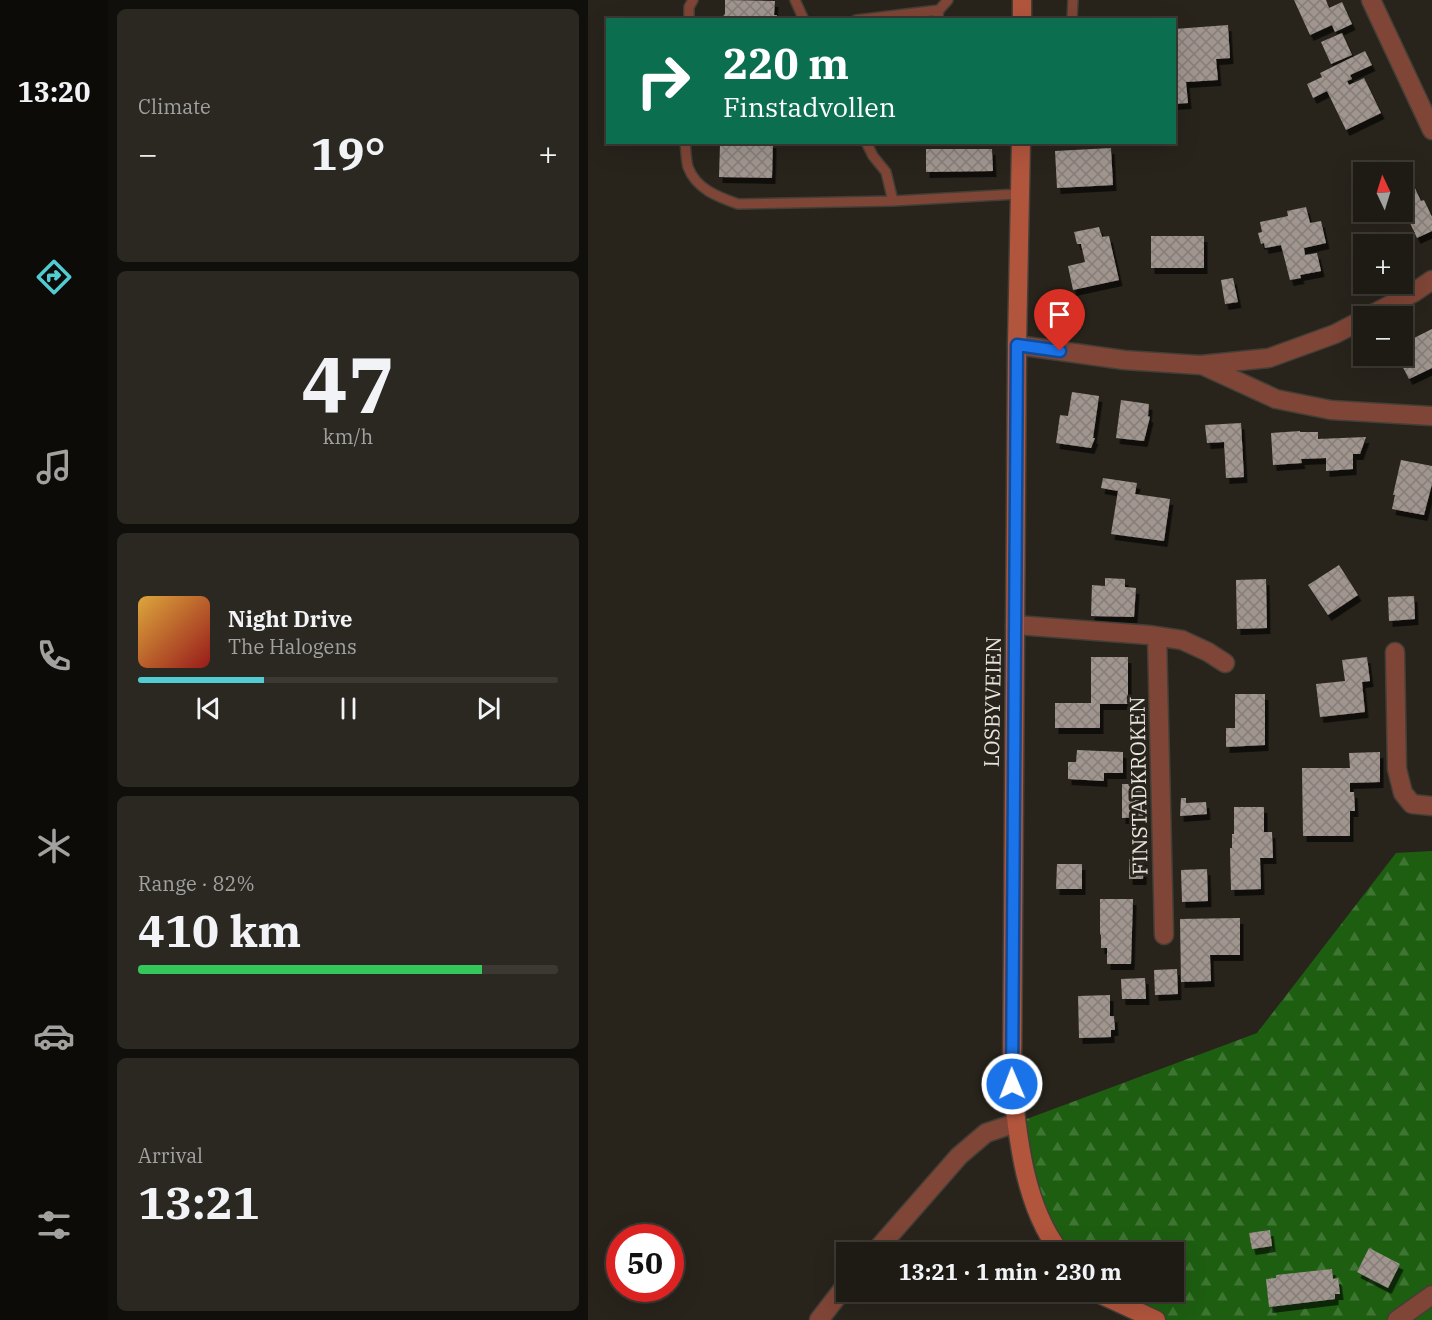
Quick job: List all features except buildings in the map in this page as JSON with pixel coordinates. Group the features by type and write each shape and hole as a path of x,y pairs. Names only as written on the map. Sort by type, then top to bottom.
{"main road":[{"path":"1022,0 1022,18"},
{"name":"LOSBYVEIEN","path":"1021,144 1017,345 1012,1084 1025,1176 1048,1237 1052,1242"},
{"path":"1117,1302 1156,1320"}],"street":[{"path":"1371,0 1432,130"},
{"path":"1388,306 1432,280"},
{"path":"1017,345 1124,360 1200,365 1269,358 1335,334 1353,325"},
{"path":"1200,365 1276,399 1331,410 1432,416"},
{"path":"1015,625 1182,640 1209,652 1225,663"},
{"name":"FINSTADKROKEN","path":"1157,636 1164,935"},
{"path":"1395,652 1397,770 1403,793 1412,804 1432,806"},
{"path":"884,1242 959,1156 986,1133 1016,1123"},
{"path":"1397,1320 1432,1295"},
{"path":"819,1320 836,1298"}],"lane":[{"path":"688,18 689,7 693,0"},
{"path":"795,0 803,18"},
{"path":"889,18 938,15 948,0"},
{"path":"1072,18 1073,0"},
{"path":"685,144 688,168 700,185 716,196 738,204 893,201 1020,194"},
{"path":"867,144 886,172 893,201"}],"green space":[{"path":"1432,851 1432,1320 1147,1320 1103,1302 1184,1302 1184,1242 1054,1242 1045,1230 1016,1123 1257,1033 1396,853"}],"route":[{"path":"1012,1084 1017,345 1060,351"}]}
